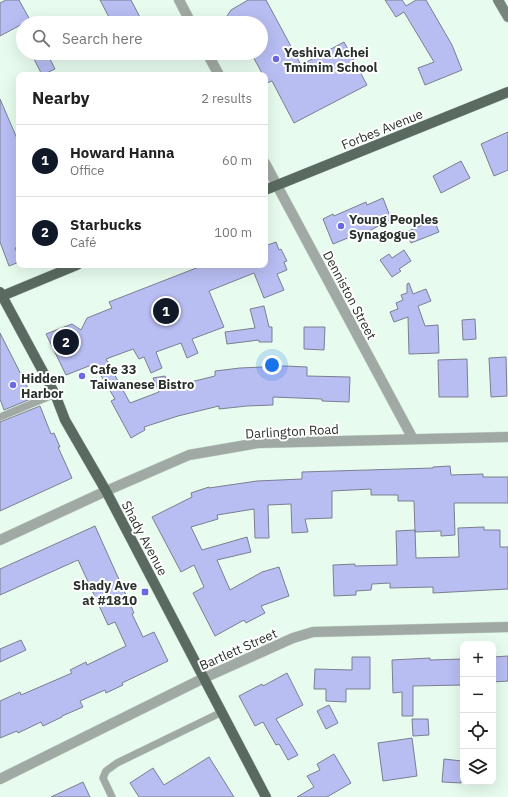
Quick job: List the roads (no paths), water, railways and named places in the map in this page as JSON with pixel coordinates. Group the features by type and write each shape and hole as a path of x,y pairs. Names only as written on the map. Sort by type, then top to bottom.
{"main road":[{"path":"498,0 508,17"},
{"name":"Forbes Avenue","path":"268,189 508,92"},
{"path":"1,295 69,268"},
{"name":"Shady Avenue","path":"1,295 55,394 65,420 106,491 266,797"}],"street":[{"path":"178,0 187,16"},
{"path":"212,60 218,72"},
{"name":"Denniston Street","path":"268,168 413,439"},
{"name":"Darlington Road","path":"0,540 106,491 189,455 258,443 508,436"},
{"name":"Bartlett Street","path":"0,779 204,678 294,638 313,632 508,627"}],"lane":[{"path":"0,417 55,394"},
{"path":"112,797 103,778 106,771 117,763 222,712"}],"place":[{"name":"Yeshiva Achei Tmimim School","path":"276,59"},
{"name":"Young Peoples Synagogue","path":"341,226"},
{"name":"Howard Hanna","path":"166,311"},
{"name":"Starbucks","path":"66,342"},
{"name":"Cafe 33 Taiwanese Bistro","path":"82,376"},
{"name":"Hidden Harbor","path":"13,385"},
{"name":"Shady Ave at #1810","path":"145,592"}]}
